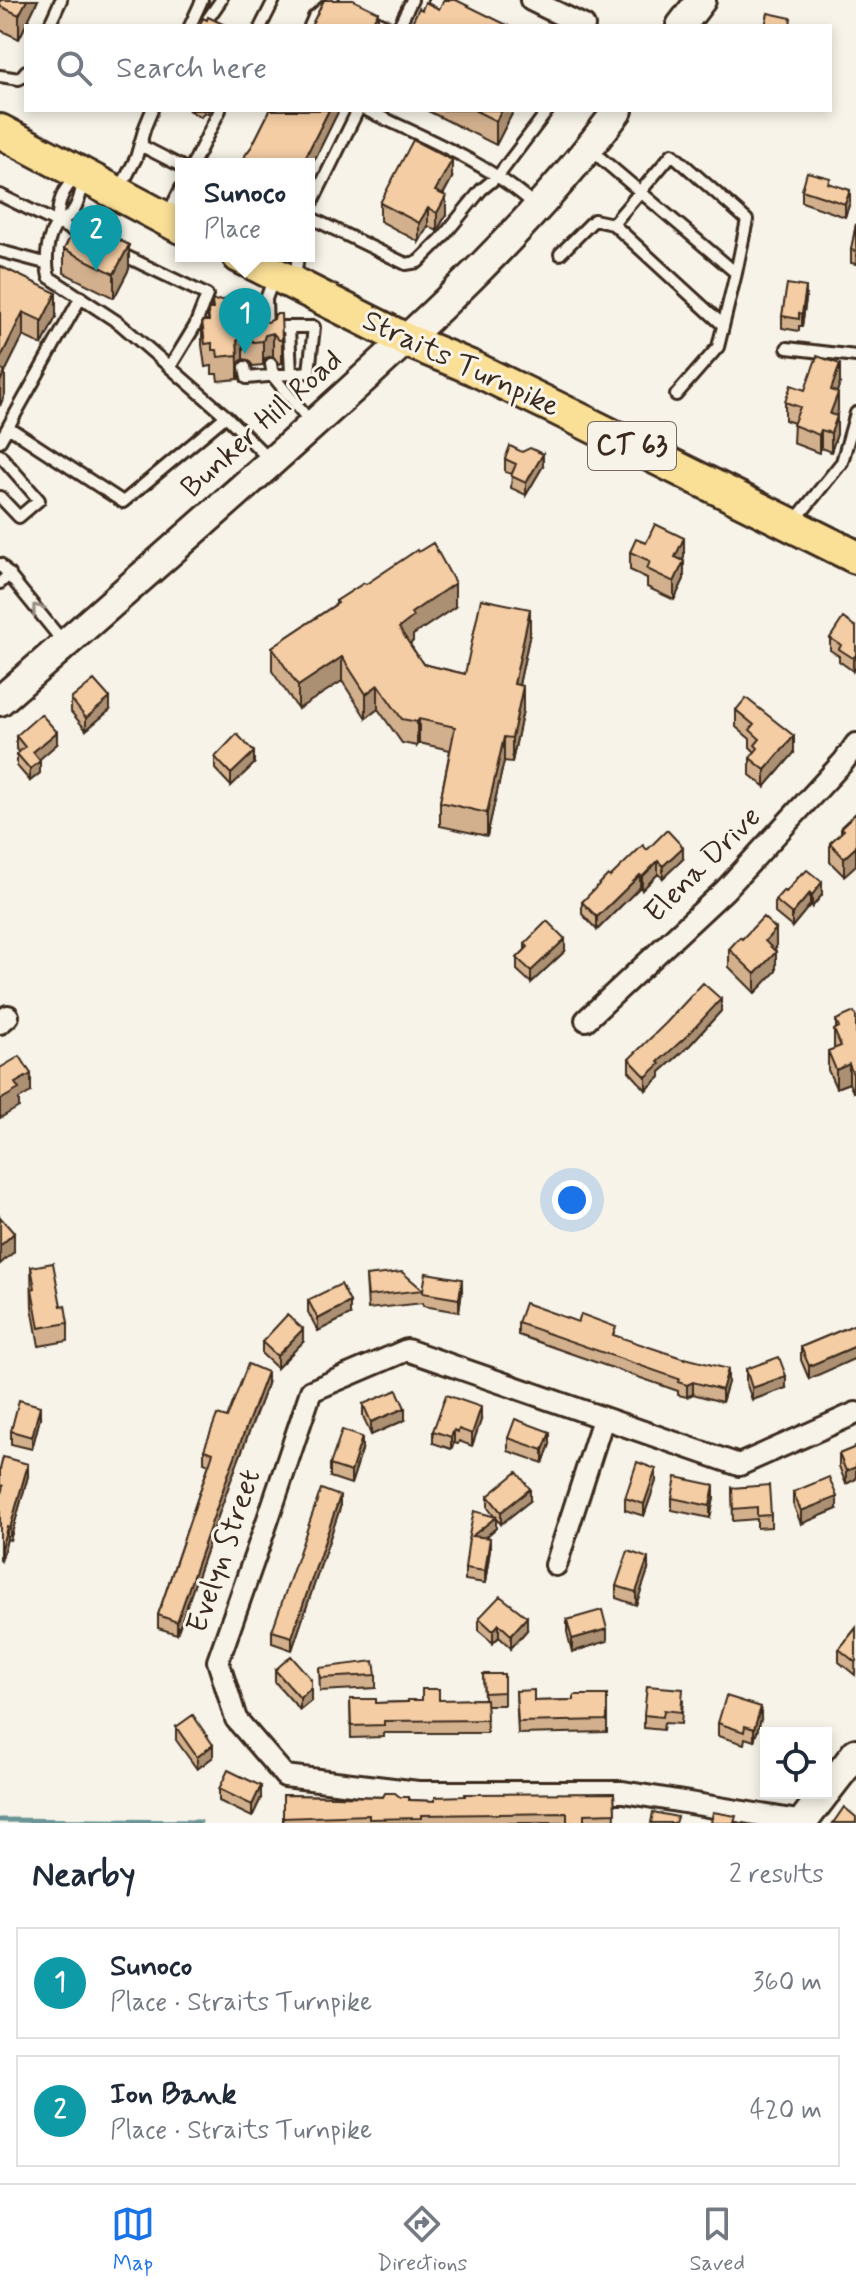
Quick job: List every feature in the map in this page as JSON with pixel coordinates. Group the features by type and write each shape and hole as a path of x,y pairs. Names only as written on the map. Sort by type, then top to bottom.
{"main road":[{"path":"683,24 701,0"},
{"name":"Bunker Hill Road","path":"0,701 273,463 406,340 538,207 616,112"},
{"path":"0,131 173,223"},
{"name":"Straits Turnpike","path":"269,265 406,340 500,381 856,557"},
{"path":"832,1785 854,1760"},
{"path":"803,1822 821,1799"}],"street":[{"path":"531,0 580,24"},
{"name":"Elena Drive","path":"586,1020 725,890 844,761 856,744"},
{"name":"Evelyn Street","path":"803,1822 623,1792 418,1792 285,1776 236,1719 218,1661 311,1391 407,1350 739,1465 856,1413"},
{"path":"556,1565 603,1419"}],"lane":[{"path":"50,24 61,0"},
{"path":"191,24 202,0"},
{"path":"204,24 221,0"},
{"path":"262,24 274,0"},
{"path":"311,24 314,17 334,0 347,6"},
{"path":"400,24 412,0"},
{"path":"434,0 460,13"},
{"path":"360,13 382,24"},
{"path":"0,76 19,79 24,73"},
{"path":"118,194 154,112"},
{"path":"196,158 219,112"},
{"path":"315,197 357,112"},
{"path":"370,112 488,169 538,207"},
{"path":"315,220 406,264 418,262 481,190 498,176 546,112"},
{"path":"140,145 175,163"},
{"path":"589,148 736,273"},
{"path":"613,224 672,154 747,220 718,347 676,395"},
{"path":"82,174 83,190 70,215 58,223 52,235 45,263 49,277 119,323 226,416 273,463"},
{"path":"0,195 98,243"},
{"path":"560,254 594,220 613,224 723,325"},
{"path":"112,250 207,295 195,326 170,367"},
{"path":"0,251 45,263"},
{"path":"267,332 269,265"},
{"path":"0,441 81,297"},
{"path":"245,367 247,378 309,372 314,327 289,327 267,332 254,326"},
{"path":"289,327 291,375"},
{"path":"787,348 856,356"},
{"path":"271,364 273,376 312,425"},
{"path":"792,525 842,462 856,413"},
{"path":"8,427 123,502 226,416"},
{"path":"0,455 39,500 19,517 0,497"},
{"path":"0,564 65,644"},
{"path":"0,583 10,574"}],"building":[{"path":"0,0 27,0 19,15 0,6"},
{"path":"324,0 353,0 378,12 372,24 312,24"},
{"path":"444,0 456,0 505,24 411,24 425,2 439,9"},
{"path":"768,13 791,18 790,24 765,24"},
{"path":"208,17 223,24 200,24 203,18 207,20"},
{"path":"269,112 328,112 305,158 244,157"},
{"path":"478,112 501,112 496,121"},
{"path":"413,140 452,160 435,191 446,196 437,213 428,208 419,223 380,203"},
{"path":"807,172 830,178 828,183 850,190 845,204 802,190"},
{"path":"79,219 129,245 114,274 64,249"},
{"path":"856,224 856,251 851,250"},
{"path":"0,266 56,293 42,321 23,312 0,359"},
{"path":"787,284 806,287 799,319 782,316"},
{"path":"232,299 234,319 241,325 248,323 251,316 259,315 268,322 274,319 275,314 281,314 282,340 273,333 265,335 263,341 253,342 248,336 243,336 237,341 238,355 218,357 217,350 212,350 212,343 205,344 202,321 209,321 208,309 213,309 212,301"},
{"path":"817,356 840,364 831,390 838,393 830,414 837,416 831,433 821,430 819,435 793,425 800,407 785,402 791,385 805,390"},
{"path":"510,446 522,452 530,448 543,454 526,483 511,476 516,464 505,459"},
{"path":"655,524 684,538 675,557 684,561 674,582 647,569 650,561 630,552 636,539 646,543"},
{"path":"433,543 455,583 411,613 413,617 399,628 423,664 465,674 481,599 530,609 514,684 523,686 512,738 504,737 487,813 440,802 455,727 419,719 417,722 402,719 378,685 366,694 342,657 298,686 272,647 338,603 336,601"},
{"path":"843,618 856,627 856,655 853,658 830,638"},
{"path":"94,680 110,698 86,718 71,699"},
{"path":"746,698 794,736 765,770 750,758 758,748 755,745 760,739 750,730 754,725 736,710"},
{"path":"41,714 57,732 33,752 40,761 30,769 17,754 25,747 16,736"},
{"path":"237,734 254,752 231,774 215,757"},
{"path":"856,813 856,847 844,858 830,843"},
{"path":"667,830 683,847 663,866 658,861 642,877 640,875 597,917 582,902 643,845 647,850"},
{"path":"807,870 822,882 792,914 775,900"},
{"path":"763,917 776,929 765,941 776,952 755,974 729,949"},
{"path":"547,921 565,939 531,971 517,958 528,947 525,943"},
{"path":"703,983 721,999 646,1077 629,1059"},
{"path":"854,1012 856,1072 853,1074 849,1064 836,1070 828,1051 841,1046 834,1030 839,1027 836,1020"},
{"path":"20,1056 31,1074 15,1083 19,1089 0,1100 0,1068"},
{"path":"0,1217 14,1233 0,1246"},
{"path":"53,1263 61,1306 65,1305 68,1323 39,1328 31,1267"},
{"path":"402,1272 423,1290 368,1296 366,1276"},
{"path":"426,1273 462,1279 459,1299 423,1293"},
{"path":"341,1284 350,1302 318,1319 308,1300"},
{"path":"525,1303 578,1322 581,1314 616,1327 613,1335 685,1359 728,1369 722,1390 693,1382 687,1385 678,1382 679,1379 518,1323"},
{"path":"287,1315 303,1329 277,1356 262,1342"},
{"path":"856,1324 856,1346 809,1366 801,1347"},
{"path":"779,1357 786,1376 752,1388 746,1369"},
{"path":"248,1364 267,1372 177,1622 158,1615 213,1453 204,1450 217,1415 227,1418"},
{"path":"397,1390 405,1408 371,1422 363,1404"},
{"path":"446,1395 481,1407 472,1434 459,1429 458,1432 454,1430 451,1437 433,1431"},
{"path":"19,1400 40,1406 32,1437 11,1431"},
{"path":"515,1419 550,1432 543,1450 508,1438"},
{"path":"342,1430 362,1437 351,1472 330,1465"},
{"path":"856,1447 856,1467 846,1471 839,1454"},
{"path":"3,1457 28,1464 10,1528 7,1527 0,1548 0,1498 3,1486 0,1485 0,1469"},
{"path":"637,1462 656,1469 644,1504 625,1498"},
{"path":"517,1472 530,1489 501,1512 488,1496"},
{"path":"676,1477 714,1485 710,1506 672,1498"},
{"path":"829,1477 837,1497 801,1511 793,1492"},
{"path":"769,1485 771,1515 757,1516 757,1507 733,1509 732,1488"},
{"path":"321,1489 340,1496 292,1637 272,1631"},
{"path":"474,1511 496,1517 472,1536 490,1538 485,1571 465,1568"},
{"path":"628,1551 648,1558 636,1592 616,1586"},
{"path":"500,1596 527,1617 511,1635 499,1624 493,1631 479,1618"},
{"path":"602,1610 607,1629 572,1639 567,1620"},
{"path":"856,1628 856,1661 855,1662 839,1649"},
{"path":"291,1656 311,1679 311,1688 300,1698 275,1670"},
{"path":"374,1661 376,1675 320,1678 319,1668"},
{"path":"483,1674 504,1674 504,1692 484,1693"},
{"path":"647,1686 683,1689 681,1712 664,1710 663,1717 644,1715"},
{"path":"422,1689 439,1689 439,1700 486,1699 487,1720 384,1721 384,1725 351,1726 350,1699 376,1699 376,1703 408,1702 422,1700"},
{"path":"534,1690 534,1701 574,1700 574,1695 607,1695 607,1720 518,1722 516,1691"},
{"path":"726,1696 761,1707 754,1729 745,1726 744,1732 718,1723"},
{"path":"193,1715 213,1745 197,1757 176,1727"},
{"path":"228,1770 261,1786 252,1805 219,1789"},
{"path":"385,1793 409,1797 409,1800 435,1801 435,1797 465,1794 614,1793 615,1813 584,1814 584,1822 567,1823 567,1813 421,1815 421,1818 369,1819 369,1815 283,1818 283,1795 383,1797"},
{"path":"844,1807 856,1817 856,1823 833,1823"},
{"path":"653,1812 677,1817 675,1823 651,1823"},
{"path":"713,1812 736,1816 734,1823 711,1823"}],"waterway":[{"path":"0,1820 200,1822"}],"place":[{"name":"Ion Bank","path":"96,271"},
{"name":"Sunoco","path":"245,354"}]}
